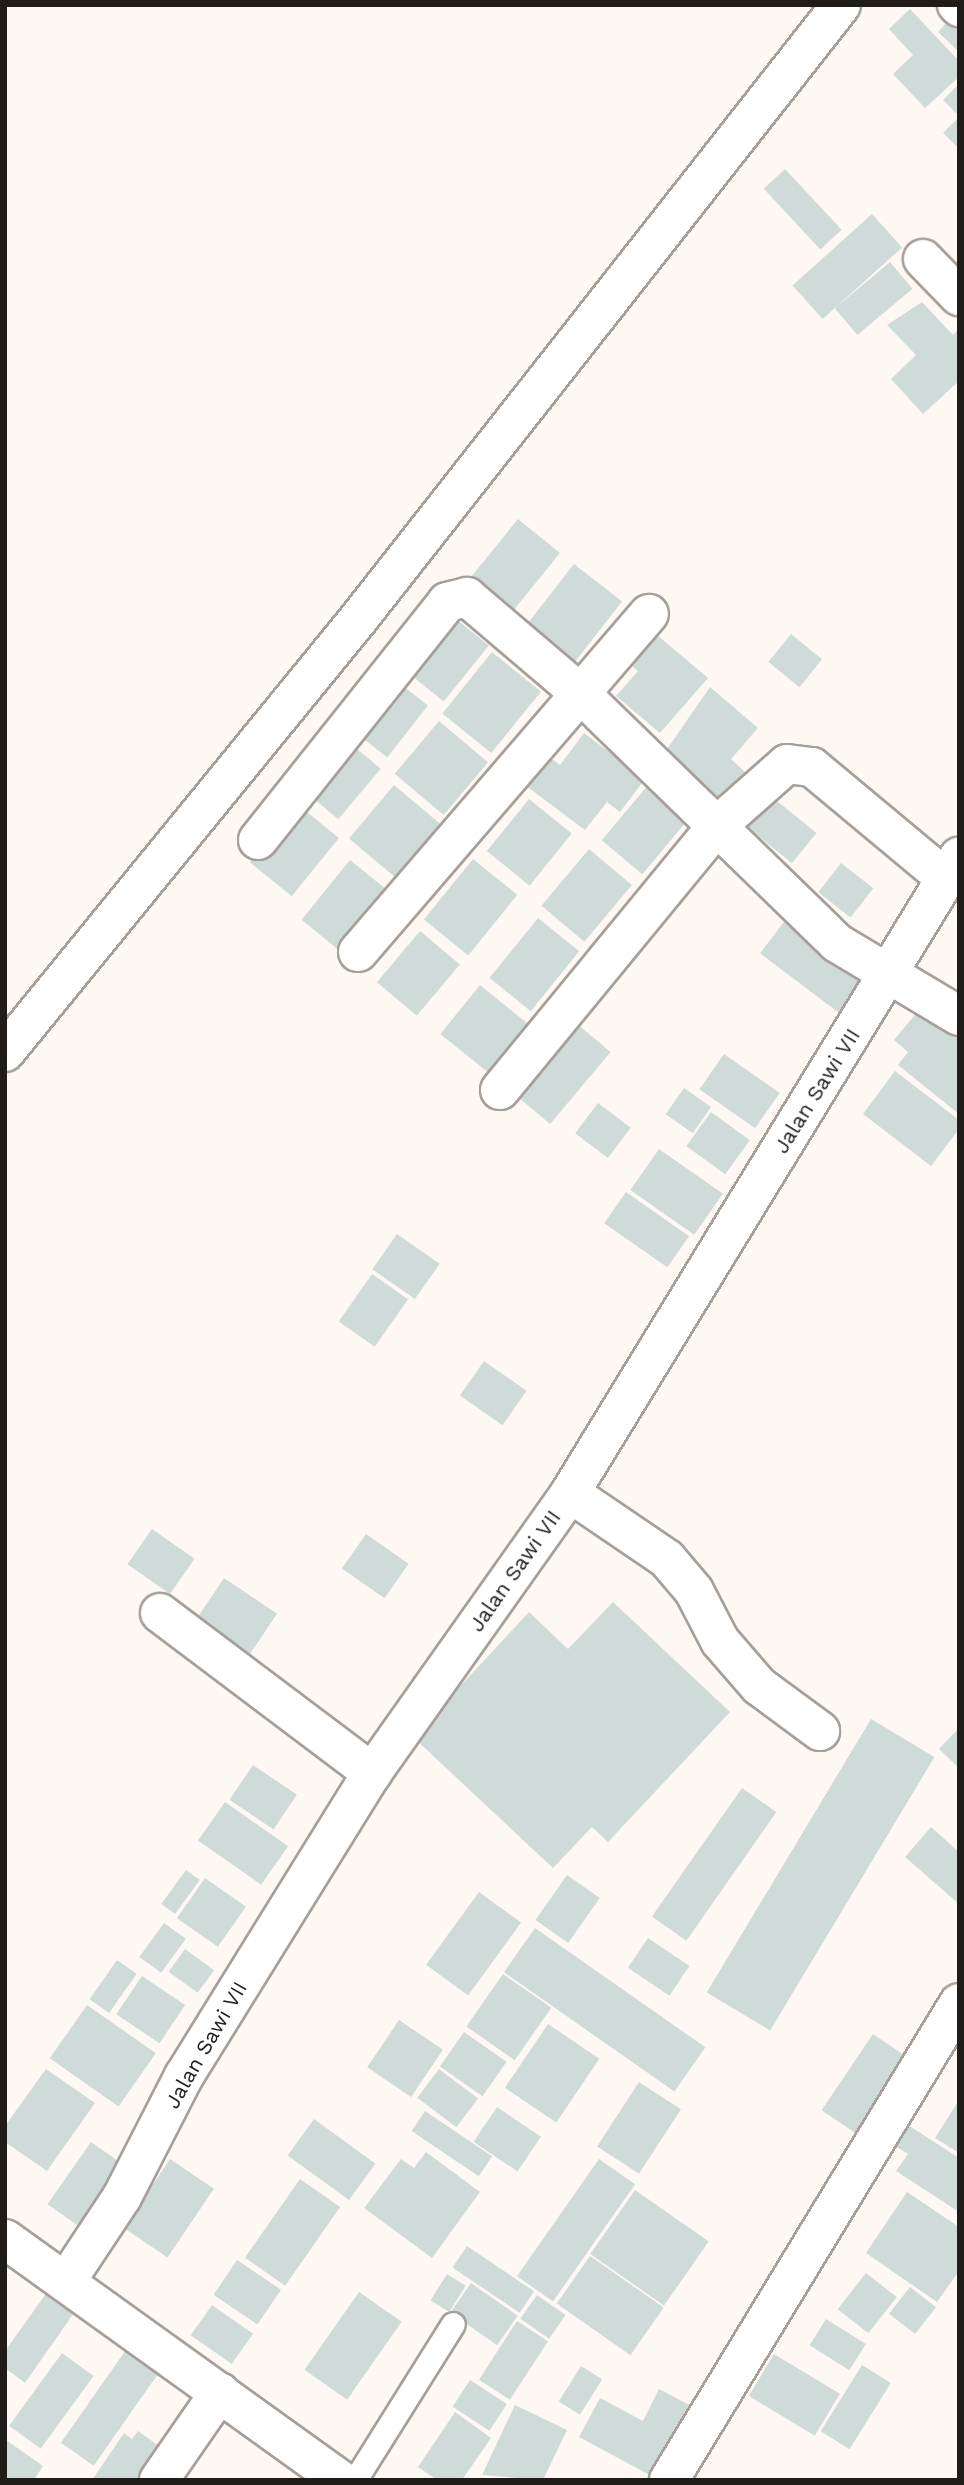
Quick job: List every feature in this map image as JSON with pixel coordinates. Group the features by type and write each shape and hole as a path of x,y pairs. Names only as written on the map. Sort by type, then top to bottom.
{"street":[{"path":"5,1052 360,617 841,5"},
{"path":"923,259 959,296"},
{"path":"258,840 457,597 467,597 582,695 837,943 959,1016"},
{"path":"358,952 649,614"},
{"path":"500,1090 718,825 787,764 801,763 952,868"},
{"name":"Jalan Sawi VII","path":"67,2280 122,2197 184,2076 372,1773 570,1493 952,868"},
{"path":"570,1493 667,1559 694,1591 720,1641 759,1686 820,1731"},
{"path":"160,1613 372,1773"},
{"path":"669,2480 959,2003"},
{"path":"5,2239 67,2280 341,2480"},
{"path":"159,2480 220,2392"}],"lane":[{"path":"355,2480 453,2324"}],"building":[{"path":"910,9 959,61 959,77 925,108 893,74 913,55 889,29"},
{"path":"949,20 959,30 959,52 938,32"},
{"path":"959,84 959,116 943,100"},
{"path":"959,117 959,149 943,133"},
{"path":"785,169 842,230 820,249 764,189"},
{"path":"872,214 902,247 823,319 792,286"},
{"path":"890,262 912,289 857,335 835,308"},
{"path":"922,302 953,335 959,329 959,381 923,414 891,379 916,355 887,325"},
{"path":"518,519 560,553 512,613 470,579"},
{"path":"574,564 622,602 570,669 522,631"},
{"path":"450,614 489,645 444,701 405,670"},
{"path":"650,629 708,678 660,733 616,696 638,671 624,659"},
{"path":"791,634 822,659 799,687 768,662"},
{"path":"492,652 541,692 491,753 442,713"},
{"path":"394,679 428,705 387,757 353,731"},
{"path":"710,687 758,728 731,759 745,772 721,800 665,752"},
{"path":"439,721 488,762 444,815 395,774"},
{"path":"584,733 645,779 620,812 607,802 585,830 521,782 543,752 560,765"},
{"path":"350,743 381,769 338,819 308,794"},
{"path":"394,785 441,824 396,878 349,839"},
{"path":"648,785 689,819 642,874 602,840"},
{"path":"766,792 817,833 792,863 741,822"},
{"path":"529,799 572,834 530,886 487,851"},
{"path":"297,804 339,838 292,896 250,862"},
{"path":"589,849 632,885 584,942 541,906"},
{"path":"473,859 517,895 468,955 424,920"},
{"path":"350,860 393,895 344,954 302,920"},
{"path":"841,863 873,888 851,917 818,892"},
{"path":"538,918 579,951 531,1011 490,978"},
{"path":"786,919 865,979 839,1013 760,953"},
{"path":"420,931 460,964 417,1016 377,982"},
{"path":"480,985 531,1026 491,1075 440,1034"},
{"path":"918,1011 940,1028 948,1019 959,1028 959,1114 898,1065 908,1052 894,1040"},
{"path":"570,1018 611,1052 550,1124 510,1090"},
{"path":"724,1054 780,1093 755,1128 699,1089"},
{"path":"895,1071 959,1120 959,1129 931,1166 863,1114"},
{"path":"684,1088 711,1107 693,1133 666,1114"},
{"path":"598,1103 631,1128 608,1158 575,1133"},
{"path":"711,1112 750,1140 725,1174 686,1146"},
{"path":"659,1149 723,1194 694,1235 630,1190"},
{"path":"626,1192 689,1236 667,1267 604,1223"},
{"path":"397,1234 440,1264 415,1299 372,1269"},
{"path":"372,1274 408,1299 375,1347 339,1322"},
{"path":"484,1361 527,1391 503,1425 460,1395"},
{"path":"152,1529 195,1559 170,1594 127,1564"},
{"path":"366,1534 409,1564 385,1598 342,1568"},
{"path":"224,1578 277,1614 247,1658 194,1622"},
{"path":"613,1602 730,1712 608,1842 592,1827 553,1868 413,1737 529,1612 568,1649"},
{"path":"871,1719 934,1757 770,2031 707,1992"},
{"path":"959,1728 959,1768 939,1749"},
{"path":"253,1765 297,1795 273,1829 230,1800"},
{"path":"742,1788 776,1812 686,1941 652,1917"},
{"path":"225,1802 288,1846 261,1885 198,1841"},
{"path":"931,1827 959,1852 959,1904 905,1857"},
{"path":"186,1870 200,1880 175,1914 161,1904"},
{"path":"567,1875 600,1898 568,1943 535,1920"},
{"path":"205,1878 246,1907 218,1947 177,1918"},
{"path":"479,1892 521,1923 468,1995 426,1965"},
{"path":"164,1923 186,1939 161,1973 139,1957"},
{"path":"535,1928 705,2047 674,2092 504,1972"},
{"path":"648,1938 689,1966 669,1996 628,1968"},
{"path":"185,1949 214,1970 198,1993 169,1972"},
{"path":"117,1960 137,1974 109,2013 89,1999"},
{"path":"503,1974 551,2008 515,2060 466,2026"},
{"path":"142,1976 185,2005 159,2043 116,2014"},
{"path":"87,2005 156,2053 119,2106 50,2058"},
{"path":"399,2020 443,2050 411,2097 367,2067"},
{"path":"548,2024 599,2059 556,2123 505,2088"},
{"path":"464,2032 507,2062 483,2096 440,2066"},
{"path":"873,2034 914,2062 863,2138 822,2110"},
{"path":"46,2069 95,2103 47,2171 5,2142 5,2126"},
{"path":"439,2069 478,2098 456,2127 417,2098"},
{"path":"639,2082 681,2109 639,2174 597,2147"},
{"path":"959,2100 959,2153 935,2138"},
{"path":"497,2107 541,2137 517,2171 474,2142"},
{"path":"425,2111 492,2156 479,2176 412,2131"},
{"path":"314,2119 375,2164 349,2200 288,2155"},
{"path":"908,2125 959,2158 959,2212 896,2171 908,2154 895,2146"},
{"path":"91,2142 125,2166 82,2228 47,2204"},
{"path":"426,2152 480,2192 432,2258 364,2208 401,2159 414,2168"},
{"path":"170,2159 214,2189 168,2257 124,2228"},
{"path":"599,2159 635,2184 553,2301 517,2276"},
{"path":"300,2179 340,2207 285,2286 245,2258"},
{"path":"635,2190 709,2242 664,2306 590,2254"},
{"path":"907,2192 959,2227 959,2271 937,2302 866,2253"},
{"path":"467,2246 534,2291 520,2313 452,2268"},
{"path":"590,2256 664,2308 630,2355 557,2304"},
{"path":"237,2260 281,2290 257,2324 214,2295"},
{"path":"866,2273 897,2297 868,2333 838,2309"},
{"path":"447,2274 466,2286 449,2312 431,2300"},
{"path":"471,2283 518,2316 497,2345 450,2312"},
{"path":"910,2287 936,2307 915,2334 889,2314"},
{"path":"50,2288 78,2307 25,2383 5,2368 5,2351"},
{"path":"359,2292 402,2322 347,2400 305,2370"},
{"path":"537,2295 566,2315 549,2339 520,2319"},
{"path":"212,2305 253,2334 232,2364 191,2335"},
{"path":"826,2319 866,2344 849,2370 810,2345"},
{"path":"517,2321 548,2341 510,2400 479,2380"},
{"path":"128,2347 161,2370 94,2466 61,2443"},
{"path":"62,2353 94,2376 41,2449 9,2426"},
{"path":"774,2354 840,2394 815,2436 749,2396"},
{"path":"862,2365 891,2383 849,2449 821,2431"},
{"path":"581,2366 602,2379 580,2415 559,2402"},
{"path":"470,2380 507,2404 489,2431 453,2407"},
{"path":"659,2389 697,2409 659,2480 579,2437 600,2398 643,2421"},
{"path":"515,2405 567,2430 543,2480 482,2475"},
{"path":"455,2412 491,2438 462,2480 437,2480 418,2467"},
{"path":"138,2431 166,2451 146,2480 92,2480 124,2433 132,2439"},
{"path":"6,2440 43,2466 34,2480 5,2480"}]}
